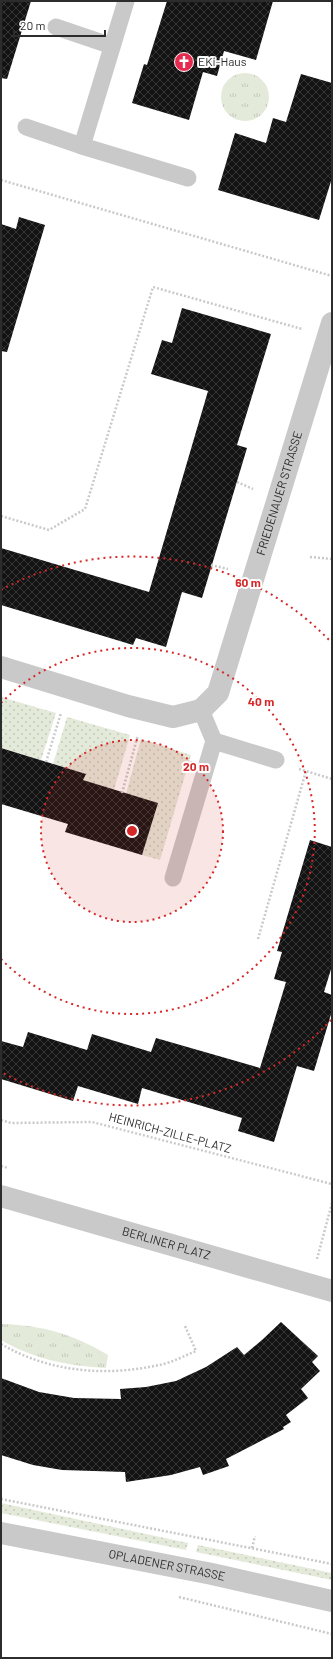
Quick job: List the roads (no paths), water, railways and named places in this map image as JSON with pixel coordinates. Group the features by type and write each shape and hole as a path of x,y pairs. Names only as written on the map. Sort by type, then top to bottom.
{"street":[{"name":"FRIEDENAUER STRASSE","path":"201,710 218,693 324,376 330,330"},
{"path":"1,667 128,706 173,717 201,710"},
{"name":"BERLINER PLATZ","path":"1,1196 332,1291"},
{"name":"OPLADENER STRASSE","path":"1,1533 212,1574 332,1601"}],"lane":[{"path":"82,146 126,1"},
{"path":"56,27 112,46"},
{"path":"26,127 82,146 188,178"},
{"path":"173,878 214,741 201,710"},
{"path":"214,741 276,760"}],"place":[{"name":"EKi-Haus","path":"184,62"}]}
